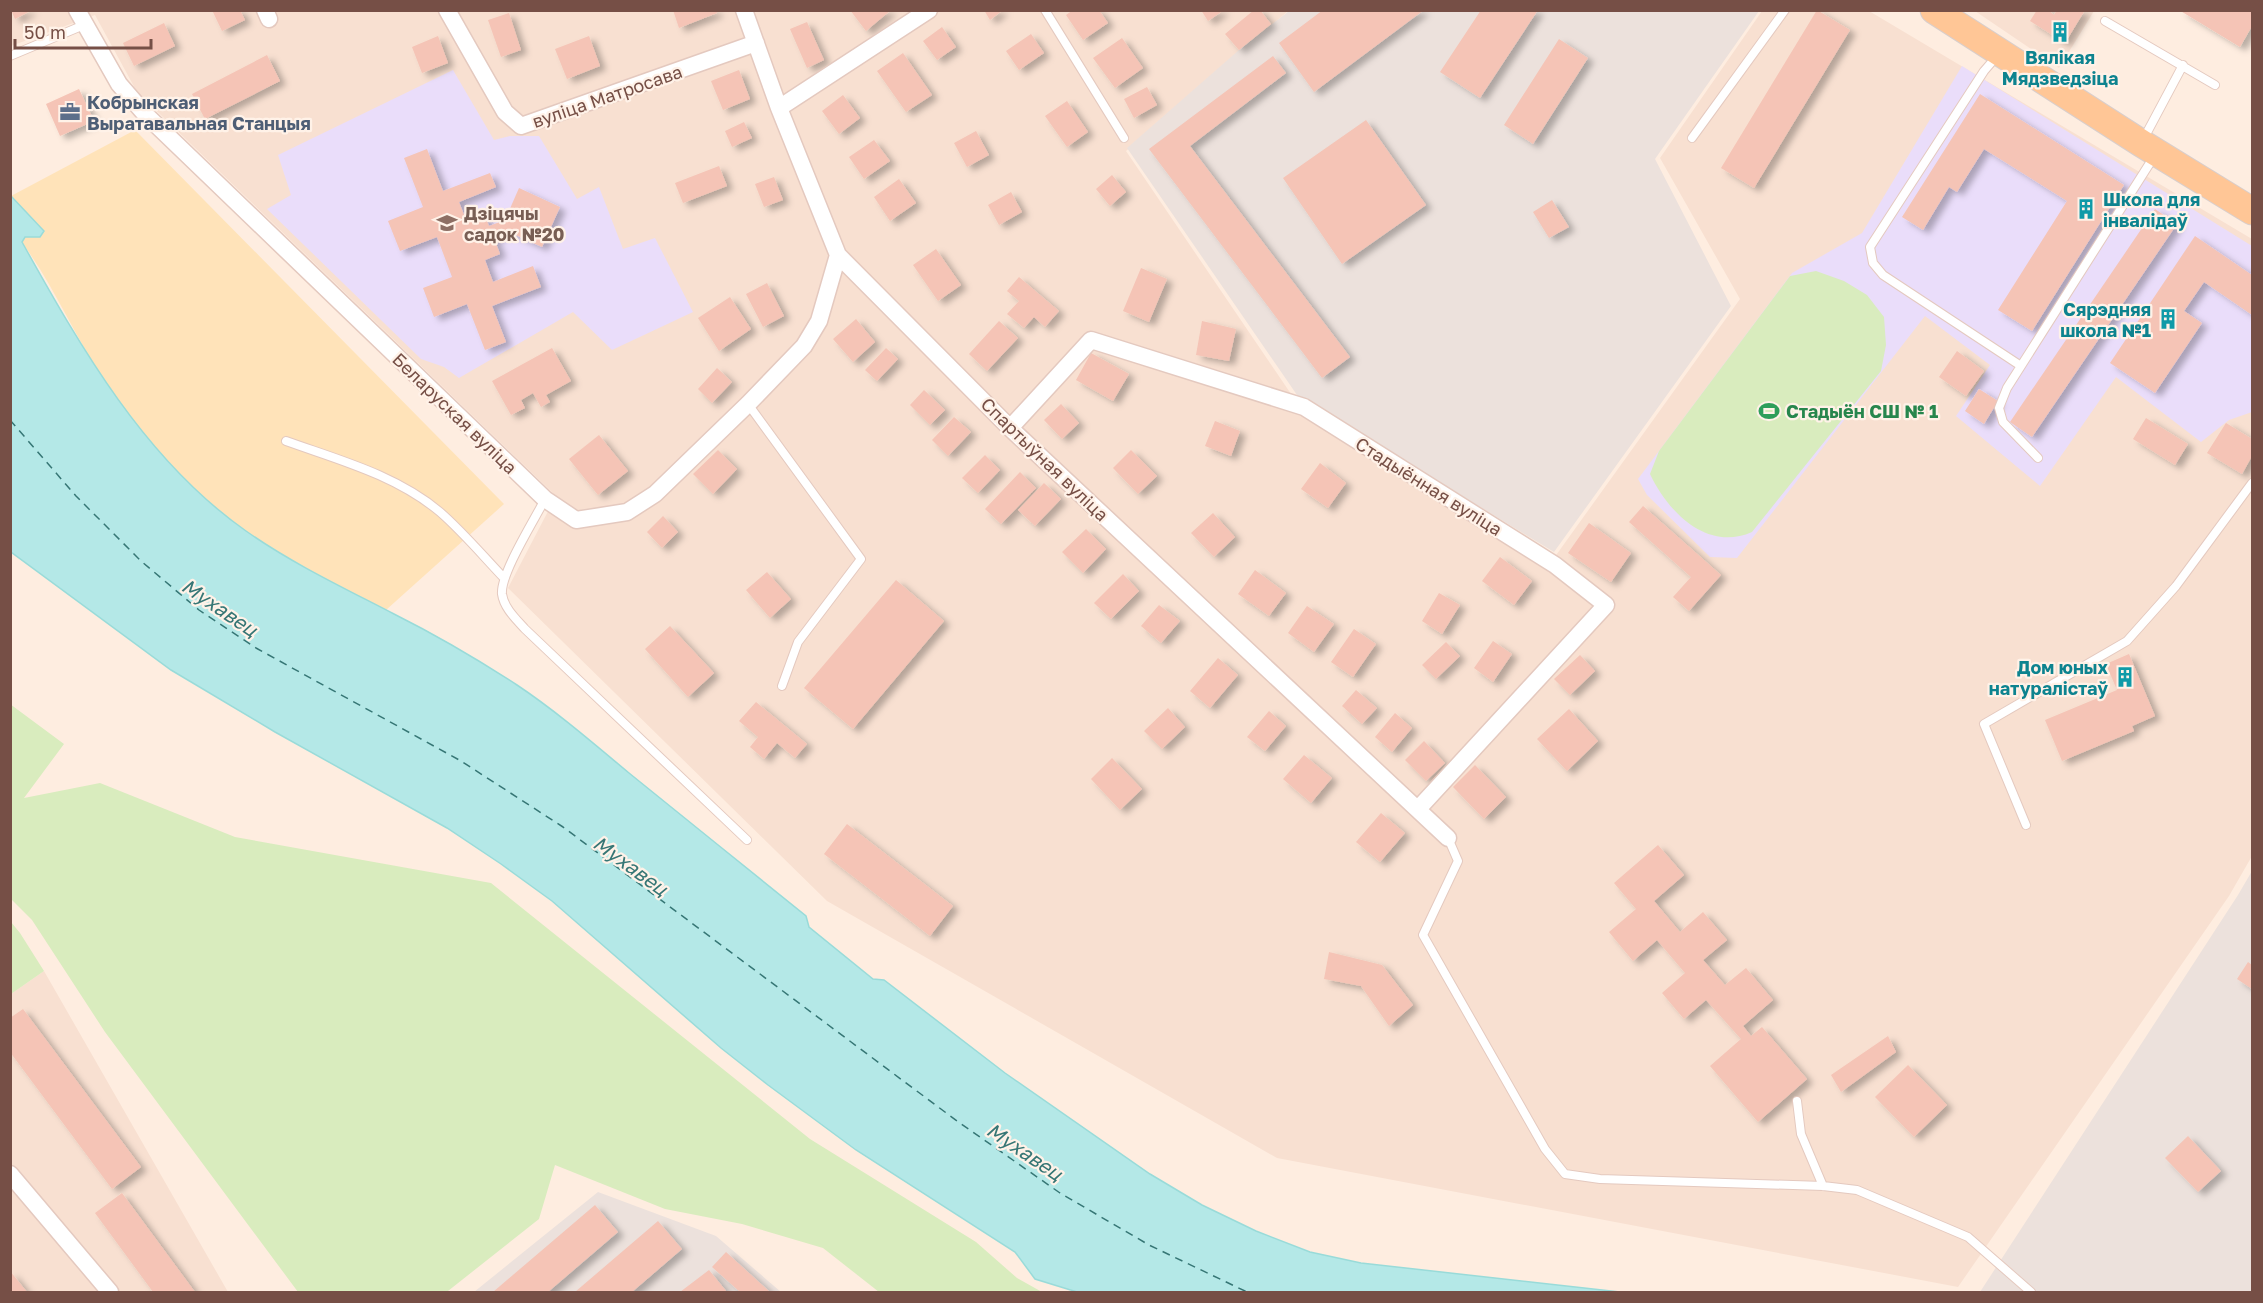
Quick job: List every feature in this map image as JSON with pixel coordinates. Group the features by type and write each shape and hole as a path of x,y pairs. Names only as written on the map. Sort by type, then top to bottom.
{"main road":[{"path":"1934,10 2000,54 2253,210"}],"street":[{"name":"вуліца Матросава","path":"447,10 505,112 521,126 756,43"},
{"name":"Спартыўная вуліца","path":"744,10 838,255 1010,428 1448,838"},
{"path":"780,108 929,10"},
{"name":"Беларуская вуліца","path":"80,18 119,84 145,114 545,499 576,520 627,512 655,494 748,404 804,346 819,321 838,255"},
{"name":"Стадыённая вуліца","path":"1010,428 1091,340 1304,407 1555,565 1606,604 1418,809"},
{"path":"10,1174 109,1292"}],"lane":[{"path":"1045,10 1124,138"},
{"path":"1692,138 1785,10"},
{"path":"10,56 80,18"},
{"path":"2105,21 2215,85"},
{"path":"2000,54 1984,71 1870,248 1874,263 1883,275 2021,366"},
{"path":"2038,458 2003,422 1999,408 2007,388 2149,147 2183,65"},
{"path":"748,404 861,559 798,642 782,686"},
{"path":"286,441 372,472 408,490 440,512 504,578"},
{"path":"2026,825 1984,724 2127,641 2176,586 2253,483"},
{"path":"545,499 504,578 502,594 508,610 525,629 747,840"},
{"path":"1448,838 1458,861 1423,935 1545,1149 1565,1174 1600,1179 1823,1186 1857,1190 1968,1237 2031,1293"},
{"path":"1797,1101 1801,1134 1823,1186"}],"shaded area":[{"path":"11,10 1288,11 1126,151 1308,419 1549,565 1740,299 1660,158 1762,11 1869,11 2252,239 2252,856 2229,896 1958,1287 1277,1158 827,901 508,588 556,496 137,92 95,15 11,46"},
{"path":"1289,11 1759,11 1655,159 1731,306 1554,552 1297,395 1127,148 1239,50"},
{"path":"1975,11 2094,11 2059,68"},
{"path":"1962,66 2252,246 2252,412 2229,420 2201,442 2116,377 2040,486 1956,416 1990,365 1925,316 1737,558 1710,557 1647,495 1638,479 1792,273 1862,233"},
{"name":"Дзіцячы садок №20","path":"453,70 494,140 510,136 539,136 577,199 599,187 623,249 655,238 693,312 612,350 573,312 459,378 444,367 421,359 267,209 291,195 278,155"},
{"path":"2252,871 2252,1292 1980,1292 2238,895"},
{"path":"44,971 228,1292 11,1292 11,994"},
{"path":"598,1192 716,1236 781,1292 474,1292"}],"green space":[{"name":"Стадыён СШ № 1","path":"1816,271 1844,281 1867,295 1884,317 1886,345 1881,371 1752,532 1735,537 1720,537 1705,532 1691,525 1678,514 1667,502 1650,474 1659,451 1790,276"},
{"path":"10,704 64,744 24,798 100,783 235,837 491,883 810,1139 976,1242 1017,1278 1042,1292 879,1292 823,1248 742,1224 665,1209 555,1165 539,1219 448,1291 298,1292 105,1032 32,920 11,899"},
{"path":"11,922 44,971 11,994"}],"sand":[{"path":"135,130 504,504 386,610 264,543 226,516 186,481 133,420 102,377 23,244 25,237 40,237 11,196"}],"water":[{"name":"Мухавец","path":"11,196 44,231 40,237 25,237 22,242 92,361 146,436 210,503 246,531 282,554 441,639 532,695 806,916 809,927 873,979 884,980 1005,1073 1150,1174 1202,1205 1256,1231 1310,1252 1361,1263 1620,1292 1077,1292 1035,1279 1015,1252 856,1150 768,1085 721,1048 552,901 501,864 447,828 275,732 171,670 11,552"}],"building":[{"path":"11,10 32,10 15,19"},
{"path":"212,10 240,10 245,20 222,31"},
{"path":"673,10 716,10 717,13 679,28"},
{"path":"850,10 891,10 866,31"},
{"path":"984,10 1003,10 990,20"},
{"path":"1073,10 1099,10 1108,23 1083,40 1066,15"},
{"path":"1201,10 1224,10 1208,21"},
{"path":"1254,10 1260,10 1271,24 1239,50 1225,34"},
{"path":"1323,10 1424,10 1314,92 1279,43"},
{"path":"1481,10 1538,10 1480,98 1440,72"},
{"path":"1817,10 1850,30 1754,188 1721,168"},
{"name":"Вялікая Мядзведзіца","path":"2037,10 2048,10 2054,15 2057,10 2085,10 2065,43 2030,21"},
{"path":"2179,10 2252,10 2252,26 2240,47"},
{"path":"509,13 521,50 501,57 488,20"},
{"path":"807,22 824,60 807,68 790,29"},
{"path":"164,23 175,46 134,66 123,43"},
{"path":"942,27 956,47 937,60 923,41"},
{"path":"1031,34 1044,53 1019,70 1006,51"},
{"path":"438,36 448,63 422,73 412,47"},
{"path":"589,36 600,66 567,79 555,49"},
{"path":"1122,38 1143,68 1115,88 1093,58"},
{"path":"1559,39 1588,58 1533,144 1504,125"},
{"path":"903,53 932,95 906,112 877,71"},
{"path":"267,55 280,81 205,119 192,94"},
{"path":"1273,56 1286,73 1190,146 1350,357 1322,378 1149,149"},
{"path":"739,70 750,99 723,110 711,81"},
{"path":"1147,87 1157,105 1134,118 1124,99"},
{"name":"Кобрынская Выратавальная Станцыя","path":"79,89 94,121 60,136 46,104"},
{"name":"Школа для інвалідаў","path":"1980,94 2124,185 2032,331 1998,310 2067,201 1984,149 1957,192 1949,187 1923,230 1902,217"},
{"path":"843,95 860,118 839,134 822,111"},
{"path":"1067,101 1088,132 1067,147 1045,116"},
{"path":"1366,120 1426,205 1342,264 1283,178"},
{"path":"744,122 752,138 732,147 725,131"},
{"path":"976,131 989,155 967,167 954,143"},
{"path":"874,140 890,161 864,179 849,157"},
{"path":"427,149 443,191 490,173 496,187 459,202 466,220 484,213 489,226 505,220 519,188 560,207 542,247 509,232 494,238 500,254 485,260 493,282 533,266 541,287 492,306 506,342 485,350 467,304 434,317 423,288 452,277 437,237 400,251 388,221 423,207 404,158"},
{"path":"719,166 727,186 683,203 675,183"},
{"path":"1112,175 1126,192 1110,206 1096,189"},
{"path":"774,177 783,200 764,207 755,184"},
{"path":"899,179 916,203 890,221 874,197"},
{"path":"1011,192 1022,212 999,225 988,205"},
{"path":"1552,200 1569,227 1549,238 1533,212"},
{"path":"2155,209 2177,224 2032,437 2010,422"},
{"name":"Сярэдняя школа №1","path":"2195,236 2252,275 2252,315 2204,282 2184,311 2202,323 2155,393 2110,363"},
{"path":"936,249 961,285 938,301 913,265"},
{"path":"1141,268 1167,279 1149,322 1123,311"},
{"path":"1019,277 1059,311 1045,327 1034,317 1024,328 1007,314 1019,301 1007,291"},
{"path":"767,283 784,316 763,327 746,294"},
{"path":"730,297 751,329 719,351 698,318"},
{"path":"856,319 875,342 853,362 833,339"},
{"path":"999,321 1018,338 987,371 969,354"},
{"path":"1202,321 1236,329 1229,361 1196,355"},
{"path":"552,348 571,381 546,395 550,402 541,407 533,393 521,400 525,408 511,415 492,381"},
{"path":"886,348 898,359 877,381 865,370"},
{"path":"1957,351 1984,371 1966,396 1939,377"},
{"path":"1091,353 1129,374 1113,401 1076,380"},
{"path":"717,368 732,382 712,403 698,389"},
{"path":"1979,389 1998,401 1984,424 1965,411"},
{"path":"924,390 945,410 930,425 910,405"},
{"path":"1061,404 1079,423 1062,439 1044,420"},
{"path":"954,417 971,432 948,456 932,440"},
{"path":"2146,418 2188,444 2175,465 2133,439"},
{"path":"1215,421 1240,431 1231,456 1205,446"},
{"path":"2226,423 2252,439 2252,456 2242,474 2207,453"},
{"path":"599,435 628,471 598,495 569,459"},
{"path":"718,450 737,469 713,494 693,474"},
{"path":"1131,450 1157,476 1138,494 1113,468"},
{"path":"985,455 1000,470 978,493 962,478"},
{"path":"1320,463 1346,483 1328,508 1301,489"},
{"path":"1020,472 1036,488 1001,524 985,509"},
{"path":"1044,483 1061,499 1035,526 1018,510"},
{"path":"1643,506 1721,575 1689,611 1673,597 1691,577 1629,522"},
{"path":"1213,513 1235,537 1214,557 1191,533"},
{"path":"663,516 678,532 662,548 647,532"},
{"path":"1589,523 1631,553 1611,582 1568,553"},
{"path":"1086,529 1106,549 1083,573 1062,552"},
{"path":"1500,557 1532,581 1514,605 1482,581"},
{"path":"1255,570 1286,593 1269,616 1238,594"},
{"path":"767,572 791,599 770,618 746,590"},
{"path":"1123,574 1139,591 1111,619 1094,603"},
{"path":"896,580 944,621 853,729 804,688"},
{"path":"1439,593 1460,605 1442,634 1422,621"},
{"path":"1159,605 1180,621 1161,643 1141,626"},
{"path":"1307,606 1334,624 1314,652 1288,633"},
{"path":"670,626 714,673 688,697 645,649"},
{"path":"1354,629 1376,644 1353,677 1331,662"},
{"path":"1493,641 1512,654 1493,682 1474,668"},
{"path":"1446,642 1460,656 1436,679 1422,665"},
{"path":"2129,654 2155,716 2132,726 2134,731 2062,761 2045,720 2117,690 2106,664"},
{"path":"1580,655 1595,671 1570,695 1554,679"},
{"path":"1218,658 1238,675 1210,708 1190,691"},
{"path":"1356,690 1377,708 1362,724 1342,706"},
{"path":"756,702 807,744 795,758 777,743 764,759 750,747 758,737 739,721"},
{"path":"1168,708 1185,727 1162,749 1144,731"},
{"path":"1569,709 1598,741 1567,771 1537,739"},
{"path":"1269,711 1286,726 1265,751 1247,737"},
{"path":"1395,713 1412,728 1392,752 1375,737"},
{"path":"1424,741 1445,763 1426,781 1405,760"},
{"path":"1304,755 1332,778 1311,803 1283,779"},
{"path":"1112,758 1142,789 1120,810 1091,779"},
{"path":"1475,765 1506,797 1484,819 1453,787"},
{"path":"1381,813 1405,833 1380,862 1356,842"},
{"path":"847,824 953,906 930,936 824,854"},
{"path":"1658,845 1684,875 1654,901 1680,932 1703,912 1727,940 1703,960 1725,985 1746,968 1773,1000 1743,1026 1751,1036 1762,1027 1807,1079 1758,1122 1710,1066 1741,1039 1706,1000 1684,1019 1662,993 1685,973 1657,940 1633,961 1609,932 1636,909 1614,883"},
{"path":"1329,952 1382,965 1413,1005 1389,1026 1361,986 1324,979"},
{"path":"2248,962 2252,965 2252,989 2237,979"},
{"path":"23,1009 141,1167 112,1189 10,1052 10,1018"},
{"path":"1888,1036 1896,1052 1841,1092 1831,1075"},
{"path":"1908,1065 1947,1105 1914,1137 1875,1097"},
{"path":"2188,1136 2221,1171 2198,1192 2165,1158"},
{"path":"122,1193 195,1292 153,1292 95,1213"},
{"path":"595,1205 618,1232 548,1292 493,1292"},
{"path":"658,1221 682,1249 632,1292 575,1292"},
{"path":"726,1252 770,1292 740,1292 712,1267"},
{"path":"709,1270 727,1292 680,1292"},
{"path":"10,1271 27,1292 10,1292"}],"ferry route":[{"path":"10,420 76,496 141,561 199,610 256,648 461,761 563,827 957,1121 1060,1193 1149,1245 1247,1292"}],"place":[{"name":"Вялікая Мядзведзіца","path":"2060,32"},
{"name":"Кобрынская Выратавальная Станцыя","path":"70,112"},
{"name":"Школа для інвалідаў","path":"2086,209"},
{"name":"Дзіцячы садок №20","path":"447,223"},
{"name":"Сярэдняя школа №1","path":"2168,319"},
{"name":"Стадыён СШ № 1","path":"1769,411"},
{"name":"Дом юных натуралістаў","path":"2125,677"}]}
